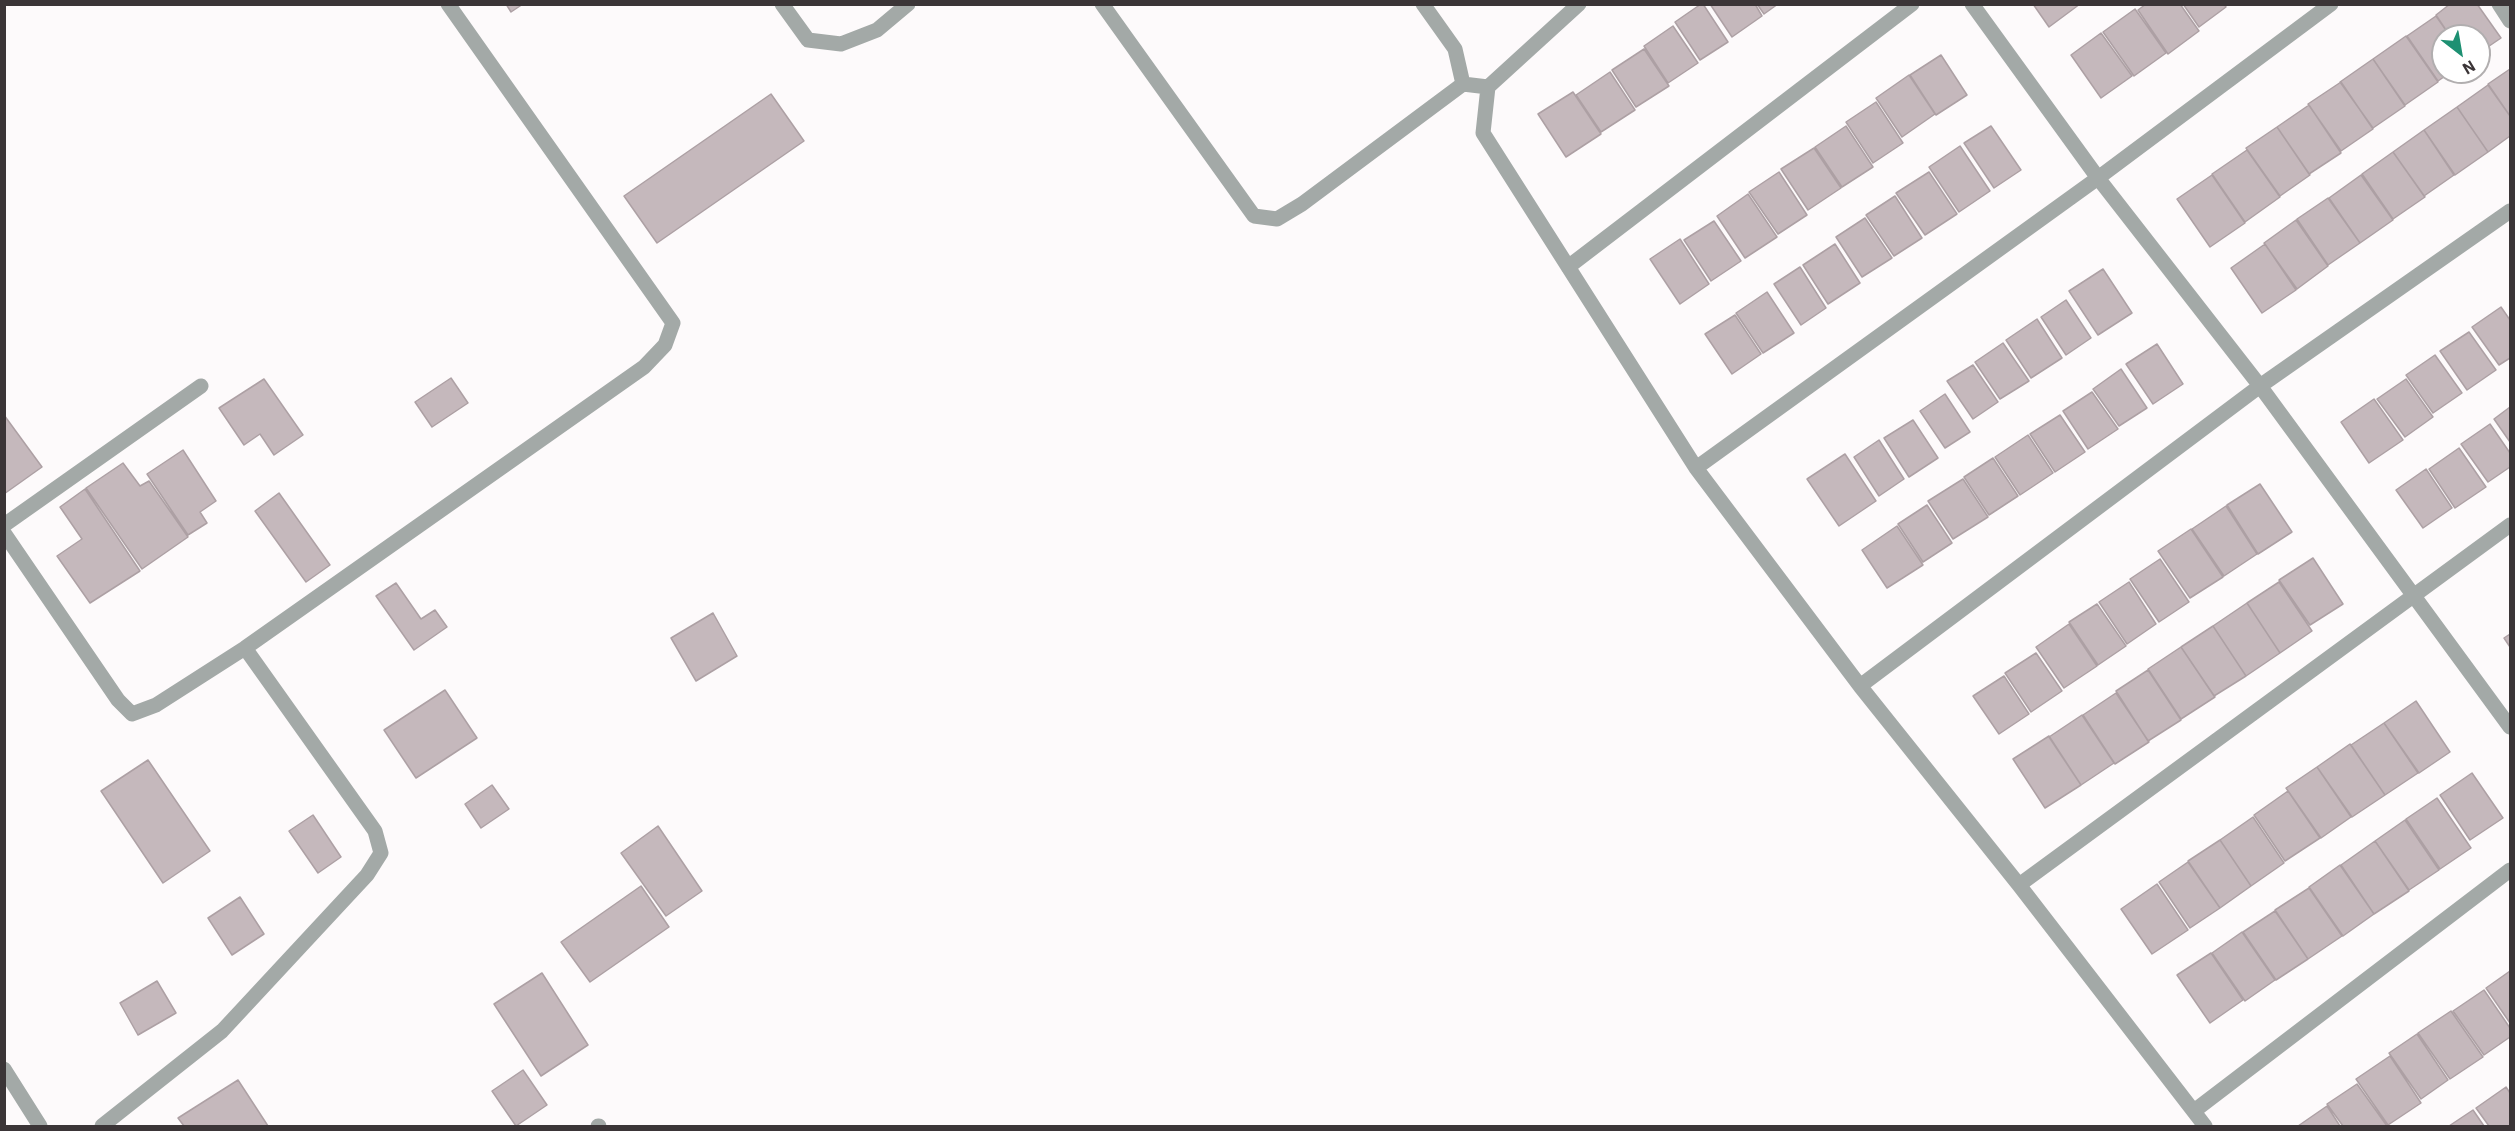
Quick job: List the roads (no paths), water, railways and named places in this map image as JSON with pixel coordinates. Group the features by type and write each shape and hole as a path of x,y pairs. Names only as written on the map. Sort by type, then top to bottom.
{"street":[{"path":"4,533 118,700 132,714 156,705 245,648 644,367 665,345 672,323 448,4"},
{"path":"782,4 808,40 841,44 877,30 908,4"},
{"path":"1102,4 1254,216 1277,219 1302,204 1463,84 1488,87"},
{"path":"1423,4 1455,49 1463,84"},
{"path":"1579,4 1488,87 1483,133 1696,468 1860,686 2019,885 2205,1126"},
{"path":"1568,267 1912,4"},
{"path":"1972,4 2098,178 2260,386 2511,727"},
{"path":"1696,468 2098,178 2331,4"},
{"path":"2499,4 2511,21"},
{"path":"1860,686 2260,386 2511,211"},
{"path":"4,525 201,386"},
{"path":"2019,885 2412,595 2511,525"},
{"path":"102,1126 222,1031 368,874 381,853 375,831 245,648"},
{"path":"2193,1111 2511,870"},
{"path":"4,1069 40,1126"}]}
